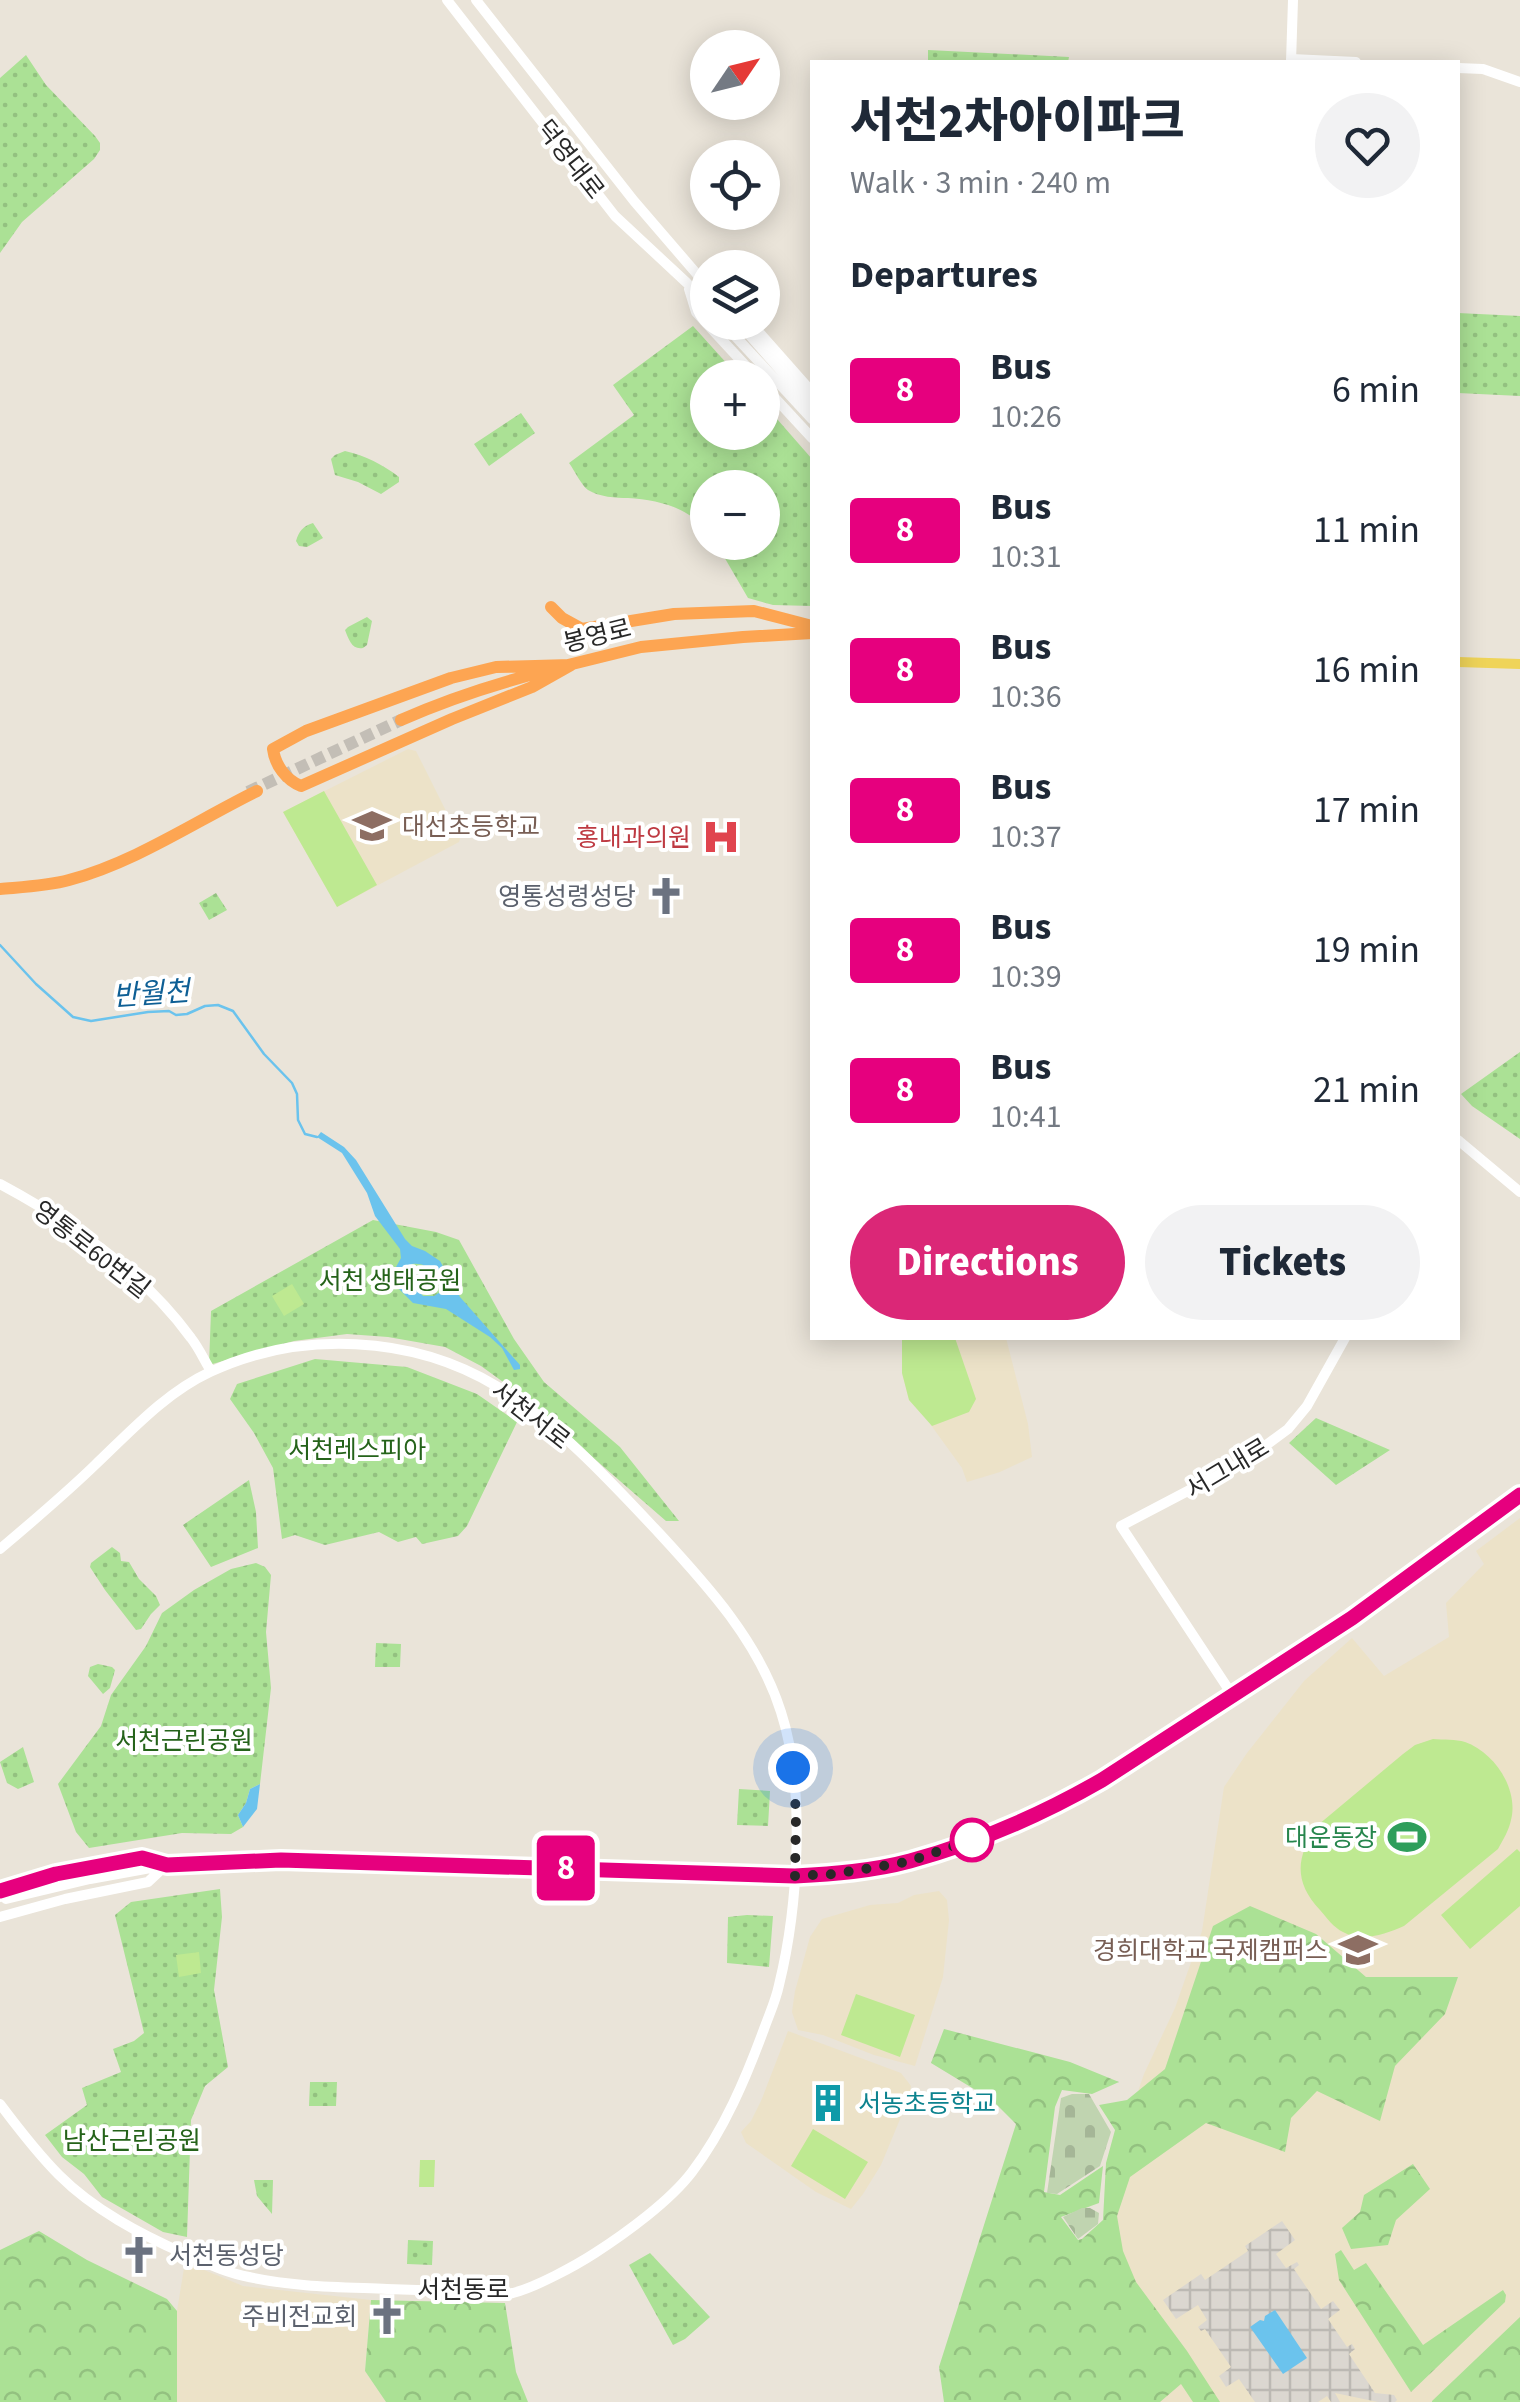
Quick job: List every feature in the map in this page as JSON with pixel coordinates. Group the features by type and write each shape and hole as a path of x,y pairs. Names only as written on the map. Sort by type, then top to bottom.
{"highway":[{"path":"551,607 582,628 674,614 754,611 810,629"},
{"name":"봉영로","path":"400,720 489,686 641,647 810,630"},
{"path":"571,665 532,687 301,786 290,782 274,758 274,749 306,731 451,678 496,667 571,665"},
{"path":"0,889 68,881 144,851 257,791"}],"main road":[{"path":"1460,662 1520,664"}],"street":[{"name":"덕영대로","path":"448,0 615,216 690,277"},
{"name":"덕영대로","path":"476,0 690,276"},
{"path":"1291,60 1294,0"},
{"path":"1460,68 1483,69 1520,82"},
{"path":"721,340 740,360"},
{"path":"742,340 764,360"},
{"path":"766,340 810,390"},
{"path":"780,375 810,404"},
{"path":"780,379 810,417"},
{"path":"780,403 810,436"},
{"path":"1460,1142 1520,1192"},
{"name":"영통로60번길","path":"0,1184 38,1204 144,1284 191,1338 211,1371"},
{"name":"서그내로","path":"1232,1696 1121,1526 1244,1462 1288,1429 1306,1406 1344,1340"},
{"name":"서천서로","path":"0,1549 55,1503 150,1412 211,1371 300,1345 356,1344 404,1350 475,1374 521,1403 564,1439 672,1546 732,1616 782,1712 793,1768 795,1876"},
{"path":"3,1895 56,1874 142,1858 167,1865 281,1860 795,1876 907,1862 992,1832 1102,1780 1398,1586 1520,1495"},
{"path":"2,1915 148,1882 167,1865"},
{"name":"서천동로","path":"0,2104 72,2188 130,2228 212,2266 242,2276 300,2285 511,2294 571,2268 614,2241 652,2212 690,2175 743,2085 779,1988 795,1876"}],"shaded area":[{"name":"대선초등학교","path":"408,749 416,751 459,842 337,907 283,812"},
{"path":"902,1340 1007,1340 1028,1424 1032,1457 967,1482 962,1468 909,1400 902,1373"},
{"name":"경희대학교 국제캠퍼스","path":"1520,1518 1520,2402 998,2402 1112,2235 1133,2106 1175,2008 1202,1931 1224,1787 1304,1681 1352,1638 1384,1676 1449,1637 1446,1603 1484,1564 1476,1551"},
{"path":"939,1891 947,1900 949,1920 943,1977 915,2066 798,2030 792,2012 795,1991 810,1937 822,1919"},
{"path":"788,2031 901,2073 911,2086 881,2165 851,2209 816,2192 746,2143 741,2132 761,2101"},
{"path":"1282,2221 1295,2240 1276,2254 1286,2268 1297,2262 1299,2265 1294,2269 1321,2309 1333,2301 1340,2310 1328,2319 1347,2347 1352,2344 1355,2349 1349,2354 1375,2393 1394,2395 1395,2402 1335,2393 1340,2402 1331,2402 1327,2396 1318,2402 1255,2402 1239,2379 1226,2387 1219,2376 1231,2367 1205,2329 1201,2331 1198,2327 1207,2320 1198,2305 1176,2319 1163,2300 1201,2274 1205,2280 1248,2251 1245,2246"},
{"path":"185,2262 243,2286 371,2300 365,2371 386,2402 177,2402 177,2311"}],"green space":[{"path":"928,50 1069,57 1068,60 928,60"},
{"path":"26,55 46,85 95,136 100,150 22,222 0,253 0,78"},
{"path":"1460,313 1520,316 1520,396 1460,393"},
{"path":"690,328 690,340 706,340 724,360 690,360 690,450 780,450 780,422 810,457 810,606 773,605 748,598 726,560 780,560 780,470 690,470 690,515 650,501 608,497 583,485 569,463 634,415 613,385"},
{"path":"521,413 535,433 489,466 474,444"},
{"path":"345,451 380,464 399,477 399,482 381,494 335,475 331,459"},
{"path":"313,523 323,538 307,547 299,546 296,541 300,532"},
{"path":"367,617 372,621 367,645 356,647 345,630"},
{"path":"324,791 377,885 337,907 283,812"},
{"path":"216,893 227,910 209,920 199,903"},
{"path":"1520,1052 1520,1139 1461,1094"},
{"name":"서천 생태공원","path":"373,1220 459,1240 514,1339 544,1382 620,1447 679,1521 666,1521 521,1395 481,1366 445,1347 347,1334 294,1341 209,1365 211,1311"},
{"path":"292,1284 304,1304 284,1316 272,1296"},
{"path":"902,1340 956,1340 976,1399 969,1412 932,1426 909,1400 902,1373"},
{"name":"서천레스피아","path":"315,1359 407,1367 477,1394 517,1422 467,1526 458,1536 422,1544 416,1537 398,1542 379,1532 325,1545 295,1535 282,1539 273,1468 230,1399 237,1384"},
{"path":"1316,1418 1390,1450 1336,1485 1289,1443"},
{"path":"249,1480 258,1548 211,1567 183,1525"},
{"path":"112,1547 120,1553 121,1561 129,1562 160,1605 141,1629 136,1630 90,1567"},
{"name":"서천근린공원","path":"256,1563 271,1575 266,1632 271,1688 260,1784 250,1789 238,1815 243,1827 231,1834 182,1833 89,1848 76,1832 58,1784 101,1726 111,1695 146,1646 162,1613 231,1569"},
{"path":"376,1643 401,1644 400,1667 375,1667"},
{"path":"98,1664 115,1670 110,1688 103,1694 88,1676 90,1667"},
{"name":"대운동장","path":"1433,1739 1465,1742 1494,1763 1511,1796 1513,1808 1507,1831 1498,1849 1404,1926 1374,1936 1350,1935 1330,1922 1305,1889 1301,1868 1305,1847 1318,1825 1415,1745"},
{"path":"23,1747 34,1782 18,1789 7,1783 0,1762"},
{"path":"739,1789 770,1791 768,1826 737,1825"},
{"path":"1517,1849 1520,1906 1470,1949 1441,1915"},
{"name":"남산근린공원","path":"220,1889 222,1917 214,1990 228,2067 205,2086 191,2120 187,2237 163,2232 102,2197 45,2135 87,2105 82,2088 121,2072 113,2049 144,2033 115,1915 131,1902"},
{"path":"1250,1906 1316,1934 1366,1977 1458,1977 1445,2014 1395,2066 1380,2121 1317,2091 1291,2118 1285,2152 1206,2123 1130,2177 1117,2216 1123,2251 1136,2282 1220,2402 1193,2402 1181,2384 1160,2402 944,2402 939,2367 1016,2124 992,2100 931,2063 944,2029 1070,2062 1119,2082 1092,2094 1062,2090 1055,2107 1044,2192 1060,2195 1103,2166 1099,2203 1061,2217 1078,2240 1082,2239 1103,2220 1106,2163 1115,2130 1099,2105 1127,2100 1165,2069 1213,1926"},
{"path":"773,1916 769,1967 727,1963 728,1917"},
{"path":"199,1952 201,1973 179,1977 176,1955"},
{"path":"856,1994 915,2015 900,2057 841,2035"},
{"path":"310,2082 337,2082 336,2106 309,2106"},
{"path":"1089,2094 1111,2132 1100,2166 1057,2194 1047,2193 1061,2098"},
{"path":"813,2129 868,2162 845,2199 791,2166"},
{"path":"420,2160 435,2160 434,2187 419,2187"},
{"path":"1413,2164 1430,2189 1396,2220 1388,2245 1351,2249 1342,2228 1360,2212 1364,2195"},
{"path":"254,2180 273,2180 272,2214 257,2196"},
{"path":"1082,2208 1099,2213 1098,2224 1078,2239 1063,2217"},
{"path":"39,2231 87,2260 167,2299 177,2311 177,2402 0,2402 0,2250"},
{"path":"408,2240 433,2241 432,2265 407,2264"},
{"path":"1341,2250 1354,2270 1366,2263 1423,2345 1503,2290 1505,2302 1411,2392 1339,2280 1335,2254"},
{"path":"650,2253 710,2317 673,2345 629,2265"},
{"path":"371,2300 505,2303 516,2372 528,2402 386,2402 365,2371"},
{"path":"1520,2317 1520,2402 1432,2402 1432,2401"}],"water":[{"path":"321,1132 356,1160 405,1239 440,1261 460,1297 520,1369 514,1370 502,1348 490,1337 446,1309 413,1303 399,1289 391,1276 401,1258 400,1249 375,1216 367,1193 342,1153 317,1137","holes":["412,1264 430,1269 442,1286 440,1292 423,1296 406,1276"]},
{"path":"260,1784 257,1809 243,1827 238,1815 250,1789"},
{"path":"1275,2310 1307,2358 1283,2374 1250,2327"}],"waterway":[{"name":"반월천","path":"0,945 73,1017 91,1021 148,1012 169,1011 176,1015 218,1005 233,1011 264,1054 292,1083 297,1094 298,1120 305,1134 317,1137"}],"tunnel":[{"path":"248,792 401,720"}],"bus line":[{"name":"8","path":"0,1891 56,1874 142,1858 167,1865 281,1860 795,1876 907,1862 992,1832 1102,1780 1352,1618 1520,1495"}],"place":[{"name":"대선초등학교","path":"372,826"},
{"name":"홍내과의원","path":"721,837"},
{"name":"영통성령성당","path":"666,896"},
{"name":"대운동장","path":"1407,1837"},
{"name":"경희대학교 국제캠퍼스","path":"1358,1950"},
{"name":"서농초등학교","path":"828,2103"},
{"name":"서천동성당","path":"139,2255"},
{"name":"주비전교회","path":"387,2316"}],"route":[{"path":"793,1768 795,1876 907,1862 972,1840"}]}
